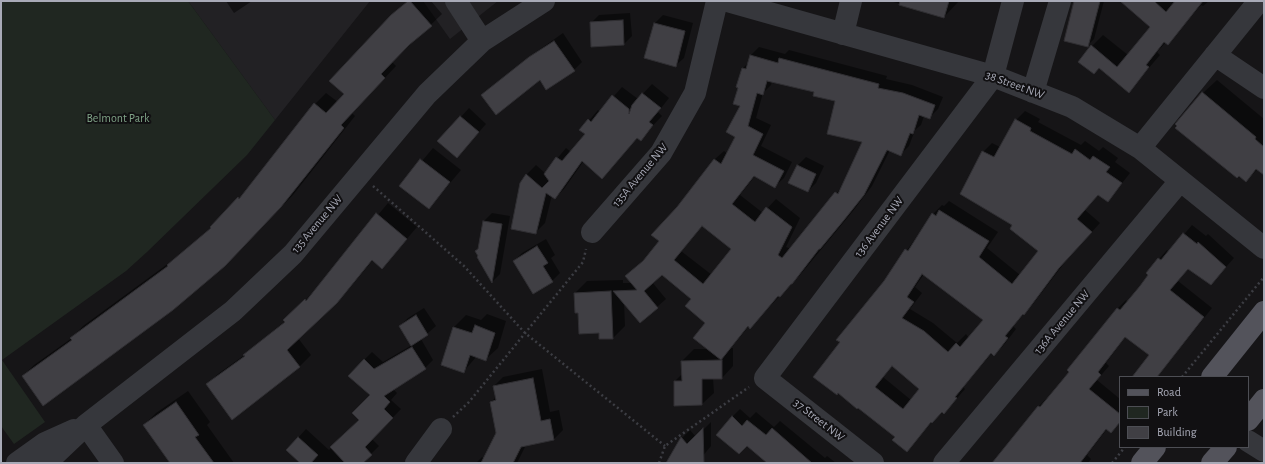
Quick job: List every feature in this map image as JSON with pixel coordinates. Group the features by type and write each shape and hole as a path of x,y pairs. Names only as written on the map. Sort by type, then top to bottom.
{"main road":[{"path":"1213,376 1264,312"},
{"path":"1249,419 1264,400"},
{"path":"1142,463 1154,448"},
{"path":"1212,463 1225,448"}],"street":[{"path":"456,1 482,42"},
{"name":"135A Avenue NW","path":"592,232 661,153 695,93 717,1"},
{"name":"38 Street NW","path":"727,1 993,76 1072,106 1140,148 1264,248"},
{"path":"843,34 851,1"},
{"path":"993,76 1013,1"},
{"path":"1033,92 1060,1"},
{"path":"1140,148 1259,1"},
{"name":"135 Avenue NW","path":"46,463 86,425 233,311 294,254 426,94 482,42 538,4"},
{"path":"1215,55 1264,88"},
{"name":"136 Avenue NW","path":"765,378 993,76"},
{"name":"136A Avenue NW","path":"944,463 1180,181"},
{"name":"37 Street NW","path":"765,378 873,463"},
{"path":"86,425 113,463"},
{"name":"135 Avenue NW","path":"17,463 45,443 86,425"},
{"path":"416,463 441,429"},
{"path":"1249,441 1264,451"}],"path":[{"path":"359,174 464,266 525,333 665,446"},
{"path":"441,429 469,402 582,262 592,232"},
{"path":"1183,376 1264,277"},
{"path":"659,463 665,446 765,378"},
{"path":"1112,463 1124,448"}],"shaded area":[{"path":"188,1 370,1 275,120"},
{"path":"423,1 498,1 450,39"}],"green space":[{"name":"Belmont Park","path":"1,1 188,1 275,120 247,155 126,271 2,360 45,422 14,444 1,426"}],"building":[{"path":"410,1 432,26 409,45 381,74 385,78 341,125 344,128 281,207 225,266 173,310 43,406 22,376 72,340 70,338 168,266 167,265 211,228 210,227 238,197 239,199 314,103 326,113 344,94 329,81 391,15"},
{"path":"900,1 949,1 944,18 899,5"},
{"path":"1074,1 1100,1 1088,47 1064,41"},
{"path":"1120,1 1154,1 1166,12 1175,1 1203,1 1168,45 1164,42 1146,65 1149,67 1129,93 1099,68 1094,74 1078,62 1091,45 1117,67 1150,27"},
{"path":"623,20 624,45 591,47 590,22"},
{"path":"654,23 685,31 676,67 644,58"},
{"path":"554,41 575,71 546,90 540,80 496,115 481,95 529,57"},
{"path":"750,55 778,63 779,58 879,84 878,88 903,93 935,105 930,119 919,115 913,134 910,133 901,156 887,150 864,195 792,284 780,297 778,296 750,329 748,326 721,360 693,338 705,323 685,306 691,299 662,275 644,291 658,308 640,323 613,291 637,290 625,276 643,261 659,241 651,235 677,207 714,159 721,164 735,137 726,132 740,106 733,104 738,88 736,87 742,68 746,69","holes":["767,81 814,92 813,96 835,101 827,134 862,142 838,194 835,192 782,258 778,255 792,227 766,207 755,222 732,204 754,176 775,188 784,171 753,155 763,134 748,126 757,93 763,95","702,226 731,249 703,284 674,260"]},
{"path":"1202,92 1256,137 1255,139 1264,147 1264,175 1256,169 1246,182 1239,176 1237,178 1175,128 1177,126 1175,124"},
{"path":"642,93 661,108 649,122 653,125 641,141 637,138 602,179 582,161 555,199 546,193 536,234 511,229 520,183 526,174 542,188 549,181 544,174 556,157 562,161 585,134 579,130 588,119 591,122 612,95 629,109 629,114 632,105"},
{"path":"460,116 479,132 457,158 437,141"},
{"path":"1015,119 1031,128 1030,131 1072,154 1075,149 1090,160 1093,156 1110,167 1106,172 1122,183 1108,202 1098,195 1077,219 1092,232 1059,268 1024,315 1023,314 1005,336 1008,338 994,356 991,353 955,397 957,398 944,414 942,412 932,423 931,422 907,452 892,440 895,437 838,393 837,395 813,377 840,342 836,340 884,281 905,249 908,251 932,213 936,216 939,210 989,241 979,257 1012,284 1038,251 1010,229 1012,225 960,194 982,151 994,157","holes":["922,274 983,320 960,347 956,343 948,352 924,331 902,318 914,302 907,297","892,366 919,389 903,409 875,387"]},
{"path":"420,159 450,182 429,209 399,186"},
{"path":"797,165 816,174 808,192 788,183"},
{"path":"376,213 407,239 382,269 372,260 337,303 287,350 300,367 232,420 206,384 245,356 243,355 285,322 283,320 305,299 306,301"},
{"path":"483,221 502,224 492,283 475,251 478,249"},
{"path":"1183,233 1197,244 1198,242 1226,267 1211,285 1188,269 1170,290 1204,317 1158,376 1133,376 1149,355 1125,337 1098,372 1101,375 1089,389 1119,413 1119,423 1111,433 1106,429 1080,463 992,463 1038,406 1040,407 1069,372 1067,370 1117,308 1120,310 1140,286 1148,275 1146,273 1158,258 1161,260"},
{"path":"537,246 548,263 543,266 553,282 533,294 513,261"},
{"path":"611,291 613,339 599,339 599,333 579,334 578,313 575,313 574,293"},
{"path":"416,315 428,335 411,346 399,326"},
{"path":"475,325 495,333 486,361 470,355 464,373 441,365 453,327 472,333"},
{"path":"412,347 426,369 384,396 390,402 384,409 393,418 365,447 372,455 363,463 345,463 330,447 359,420 352,413 370,395 348,376 364,359 374,369"},
{"path":"722,360 722,379 702,379 702,405 674,406 674,381 682,381 681,361"},
{"path":"533,378 541,421 550,419 554,440 521,447 513,463 481,463 496,433 490,402 496,400 493,386"},
{"path":"176,402 199,435 195,437 214,463 170,463 143,425"},
{"path":"732,416 742,426 747,420 766,435 772,428 812,463 767,463 747,446 739,454 716,435"},
{"path":"703,428 704,463 666,463 681,437 687,444"},
{"path":"298,437 318,455 311,463 300,463 286,450"}]}
